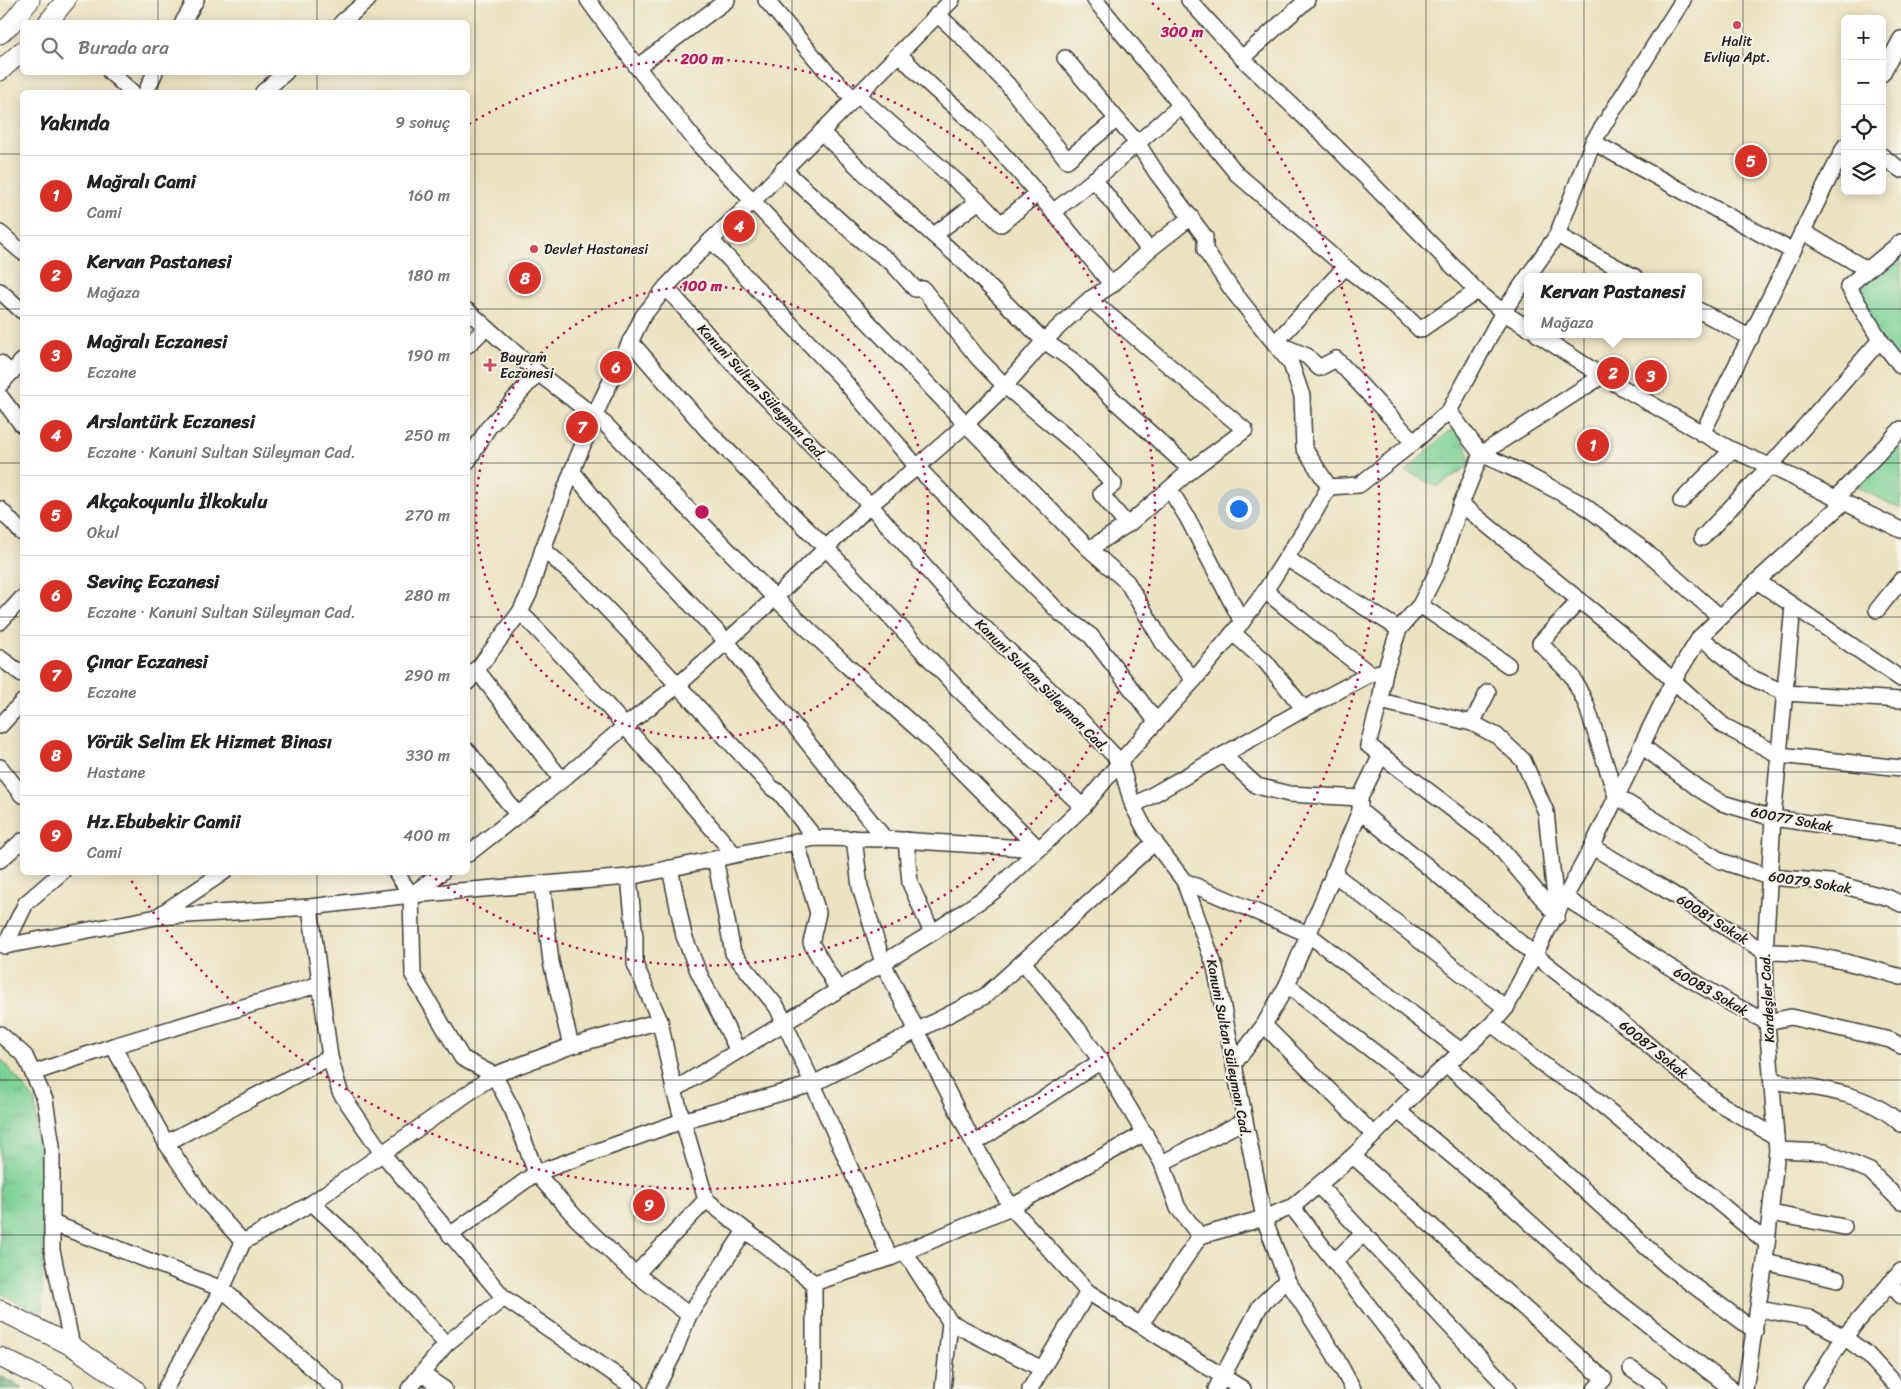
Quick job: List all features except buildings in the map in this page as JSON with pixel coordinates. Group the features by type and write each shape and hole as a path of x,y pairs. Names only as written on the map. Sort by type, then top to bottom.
{"main road":[{"path":"0,34 11,24 30,0"},
{"path":"50,20 66,0"},
{"path":"0,71 20,54"},
{"path":"0,1310 72,1346 135,1389"},
{"path":"0,1356 64,1389"}],"street":[{"path":"184,20 196,0"},
{"path":"344,20 368,0"},
{"path":"588,0 636,67 699,145 966,424 1089,549 1127,582 1163,643 1194,680"},
{"path":"636,67 727,0"},
{"path":"766,0 827,72 979,200 1001,224 1038,193"},
{"path":"1095,0 1237,174 1345,267 1404,314 1420,330 1477,291"},
{"path":"1189,0 1242,58 1336,148 1477,291 1503,312 1524,325"},
{"path":"1242,58 1307,0"},
{"path":"1530,273 1557,235 1593,142 1683,0"},
{"path":"470,679 520,612 529,594 543,549 572,471 595,417 643,316 666,287 711,240 753,201 900,54 944,5 963,38 1008,85 1067,160 1116,120"},
{"path":"1886,68 1899,48"},
{"path":"900,54 975,125 1038,193 1112,285"},
{"path":"1065,58 1138,144 1156,172 1205,237 1205,250 1232,290 1291,364 1302,396 1304,448 1329,487"},
{"path":"113,75 130,90"},
{"path":"147,90 154,75"},
{"path":"265,90 283,75"},
{"path":"1053,212 1138,144 1180,106"},
{"path":"821,132 857,167 965,263 1044,341 1075,362 1191,470"},
{"path":"1593,142 1792,251"},
{"path":"1702,434 1843,150"},
{"path":"1886,159 1901,170"},
{"path":"783,169 863,242 892,263 915,288 923,289 978,358 1004,386 1075,444 1114,484 1101,494 1127,525"},
{"path":"1094,179 1150,250"},
{"path":"934,235 979,200"},
{"path":"470,850 562,780 625,726 677,686 775,598 870,505 966,424 1004,386 1044,341 1090,299 1112,285 1190,217"},
{"path":"1802,231 1866,269"},
{"path":"0,233 20,250"},
{"path":"1557,235 1628,273"},
{"path":"711,240 756,290 840,376 917,467 1061,614 1091,636 1156,721"},
{"path":"1901,242 1866,269 1848,286 1880,340 1901,366"},
{"path":"1276,343 1345,267"},
{"path":"1329,487 1359,485 1414,442 1449,411 1503,312 1524,282"},
{"name":"Kanuni Sultan Süleyman Cad.","path":"666,287 732,362 870,505 947,592 1074,714 1120,762 1133,806 1155,842 1184,881 1215,967 1264,1218 1287,1280 1334,1354 1353,1389"},
{"path":"0,291 20,310"},
{"path":"1089,549 1127,525 1191,470 1245,430 1090,299"},
{"path":"1702,312 1751,338"},
{"path":"470,313 538,373 613,432 775,598 929,739 1039,849"},
{"path":"470,343 486,328"},
{"path":"1543,338 1602,376 1702,434 1901,530"},
{"path":"1702,538 1770,466 1880,340"},
{"path":"630,341 708,431 826,548 958,690 1083,807"},
{"path":"1276,343 1307,356 1320,368 1336,359 1414,442"},
{"path":"0,385 6,368 20,362"},
{"path":"470,458 488,428 538,373"},
{"path":"1557,916 1494,841 1368,745 1380,701 1385,670 1399,629 1420,605 1440,566 1461,504 1481,454 1602,376"},
{"path":"0,396 20,422"},
{"path":"1449,411 1481,454 1525,474 1582,504 1644,550 1720,617"},
{"path":"1141,1324 1200,1236 1264,1218 1292,1207 1320,1186 1353,1156 1421,1088 1492,1024 1506,1008 1557,916 1674,681 1700,637 1840,500 1901,429"},
{"path":"1681,502 1732,450"},
{"path":"572,471 621,532 727,642 885,839"},
{"path":"674,1090 932,933 993,892 1083,807 1120,762 1194,680 1265,591 1308,524 1329,487"},
{"path":"1170,490 1196,535 1237,627 1304,709"},
{"path":"1461,504 1580,600 1724,726 1779,755 1901,768"},
{"path":"0,509 20,531"},
{"path":"543,549 586,587 630,633 772,788 780,793 815,838"},
{"path":"1286,558 1399,629"},
{"path":"1876,610 1901,580"},
{"path":"1757,581 1901,679"},
{"path":"1265,591 1370,674"},
{"path":"0,622 20,600"},
{"path":"1580,600 1540,643 1572,676 1586,704 1616,796"},
{"path":"1420,605 1508,666"},
{"name":"Kardeşler Cad.","path":"1745,1389 1756,1331 1768,1244 1776,1144 1773,1081 1767,1022 1765,952 1773,818 1793,606"},
{"path":"520,612 547,639 625,726 734,854"},
{"path":"1700,637 1750,677 1785,693 1901,700"},
{"path":"0,658 20,673"},
{"path":"476,669 562,780"},
{"path":"1133,806 1304,709 1370,674 1385,670"},
{"path":"1472,723 1488,692"},
{"path":"1380,701 1472,723 1497,736 1523,760 1546,812 1557,916"},
{"path":"0,726 20,705"},
{"name":"60077 Sokak","path":"1642,746 1699,789 1722,803 1773,818 1901,836"},
{"path":"470,754 518,814"},
{"path":"1223,755 1257,786 1289,794 1360,804"},
{"path":"1234,1064 1264,1025 1287,985 1381,755"},
{"path":"0,767 20,792"},
{"name":"60079 Sokak","path":"1616,796 1721,861 1769,877 1830,882 1889,898 1901,904"},
{"name":"60087 Sokak","path":"1360,804 1535,956 1629,1029 1717,1102 1776,1144 1825,1152 1870,1171 1901,1202"},
{"path":"3,945 157,916 310,907 411,895 629,877 815,838 906,840 1039,849"},
{"path":"854,838 860,887 883,963 974,1144 1011,1207 1088,1292 1243,1389"},
{"path":"906,840 910,883 932,933"},
{"path":"796,841 818,913 811,943 838,990"},
{"path":"0,860 20,842"},
{"path":"450,1235 536,1173 682,1121 813,1084 985,996 1155,842"},
{"name":"60081 Sokak","path":"1592,847 1666,889 1765,952 1782,951 1832,957 1901,977"},
{"path":"715,858 734,952 776,1007 813,1084 890,1258"},
{"path":"670,868 684,936 698,971 738,1051"},
{"path":"1333,873 1506,1008"},
{"path":"3,945 26,903 59,875"},
{"path":"157,916 219,875"},
{"path":"398,875 411,895 413,975 462,1058 494,1075 513,1111 536,1173 577,1219 636,1274 689,1316"},
{"path":"411,895 438,875"},
{"path":"629,877 635,938 635,964 660,1021 674,1090 706,1200 814,1283"},
{"path":"1184,881 1308,934 1461,1051"},
{"path":"542,884 551,962 571,1046"},
{"name":"60083 Sokak","path":"1566,898 1668,966 1732,1004 1767,1022"},
{"path":"310,907 330,1057 340,1092 382,1153 504,1298 636,1389"},
{"path":"1023,962 1078,1029 1101,1061 1162,1163 1178,1208 1200,1236"},
{"path":"33,1074 113,1046 320,984"},
{"path":"1287,985 1421,1088"},
{"path":"1767,1022 1791,1018 1890,1040 1901,1046"},
{"path":"165,1389 222,1289 243,1242 312,1203 494,1075 571,1046 660,1021"},
{"path":"1492,1024 1554,1073 1584,1090 1768,1244"},
{"path":"1264,1025 1374,1135"},
{"path":"0,1034 24,1056 45,1100 52,1146 52,1250 72,1346"},
{"path":"113,1046 166,1144 203,1198 243,1242"},
{"path":"166,1144 330,1057"},
{"path":"974,1144 1101,1061"},
{"path":"1447,1065 1666,1265 1756,1331"},
{"path":"1773,1081 1826,1089 1874,1105 1900,1121"},
{"path":"1398,1111 1503,1198 1612,1297 1732,1389"},
{"path":"1162,1163 1244,1121"},
{"path":"814,1283 890,1258 1011,1207 1145,1133"},
{"path":"1353,1156 1599,1384"},
{"path":"1320,1186 1509,1389"},
{"path":"636,1274 706,1200"},
{"path":"312,1203 347,1235 446,1344"},
{"path":"1292,1207 1433,1389"},
{"path":"1771,1213 1844,1227"},
{"path":"52,1223 222,1289 336,1389"},
{"path":"656,1389 689,1316 745,1231"},
{"path":"1335,1261 1364,1232"},
{"path":"905,1252 950,1322 1042,1369"},
{"path":"1765,1262 1838,1279"},
{"path":"1811,1389 1844,1337 1901,1271"},
{"path":"1216,1389 1260,1306 1287,1280"},
{"path":"814,1283 814,1389"},
{"path":"1890,1283 1901,1296"},
{"path":"1030,1389 1088,1292"},
{"path":"410,1389 446,1344 504,1298"},
{"path":"1759,1309 1809,1318 1844,1337 1867,1354 1900,1389"},
{"path":"943,1389 950,1322"},
{"path":"1631,1369 1660,1389"},
{"path":"422,1374 444,1389"}],"green space":[{"path":"1901,256 1901,376 1848,296"},
{"path":"1449,431 1456,431 1467,447 1470,465 1437,487 1406,471"},
{"path":"1901,442 1901,509 1856,487"},
{"path":"0,1058 35,1100 44,1194 42,1315 0,1293"},
{"path":"0,1376 22,1387 23,1389 0,1389"}],"place":[{"name":"Halit Evliya Apt.","path":"1737,25"},
{"name":"Akçakoyunlu İlkokulu","path":"1751,161"},
{"name":"Arslantürk Eczanesi","path":"739,226"},
{"name":"Devlet Hastanesi","path":"534,249"},
{"name":"Yörük Selim Ek Hizmet Binası","path":"525,278"},
{"name":"Bayram Eczanesi","path":"490,365"},
{"name":"Sevinç Eczanesi","path":"616,367"},
{"name":"Kervan Pastanesi","path":"1613,373"},
{"name":"Mağralı Eczanesi","path":"1651,376"},
{"name":"Çınar Eczanesi","path":"582,427"},
{"name":"Mağralı Cami","path":"1593,445"},
{"name":"Hz.Ebubekir Camii","path":"649,1205"}]}
